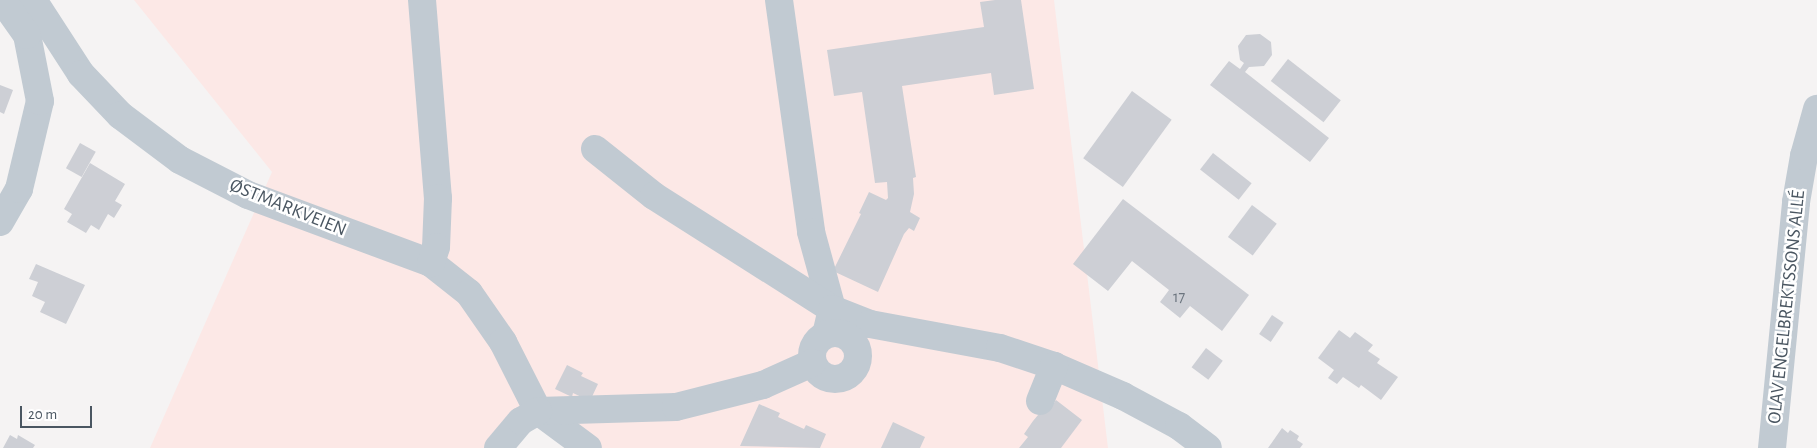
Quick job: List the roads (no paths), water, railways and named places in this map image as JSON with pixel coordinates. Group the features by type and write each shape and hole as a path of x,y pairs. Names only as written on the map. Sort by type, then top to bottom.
{"street":[{"path":"0,222 18,189 40,101 27,35 2,0"},
{"name":"ØSTMARKVEIEN","path":"33,0 81,74 120,115 180,160 248,195 430,263 469,293 503,342 538,411 588,448"},
{"path":"422,0 438,198 436,248 430,263"},
{"path":"595,149 654,196 829,322 849,338 857,351 856,366 851,372 837,379 822,375 812,363 815,344 829,322 811,232 779,0"},
{"name":"OLAV ENGELBREKTSSONS ALLÉ","path":"1772,448 1796,202 1804,156 1817,108"},
{"path":"829,322 870,324 1000,348 1054,366 1123,396 1179,426 1208,448"},
{"path":"498,448 521,421 538,411 676,407 763,384 812,363"},
{"path":"1040,401 1054,366"}]}
